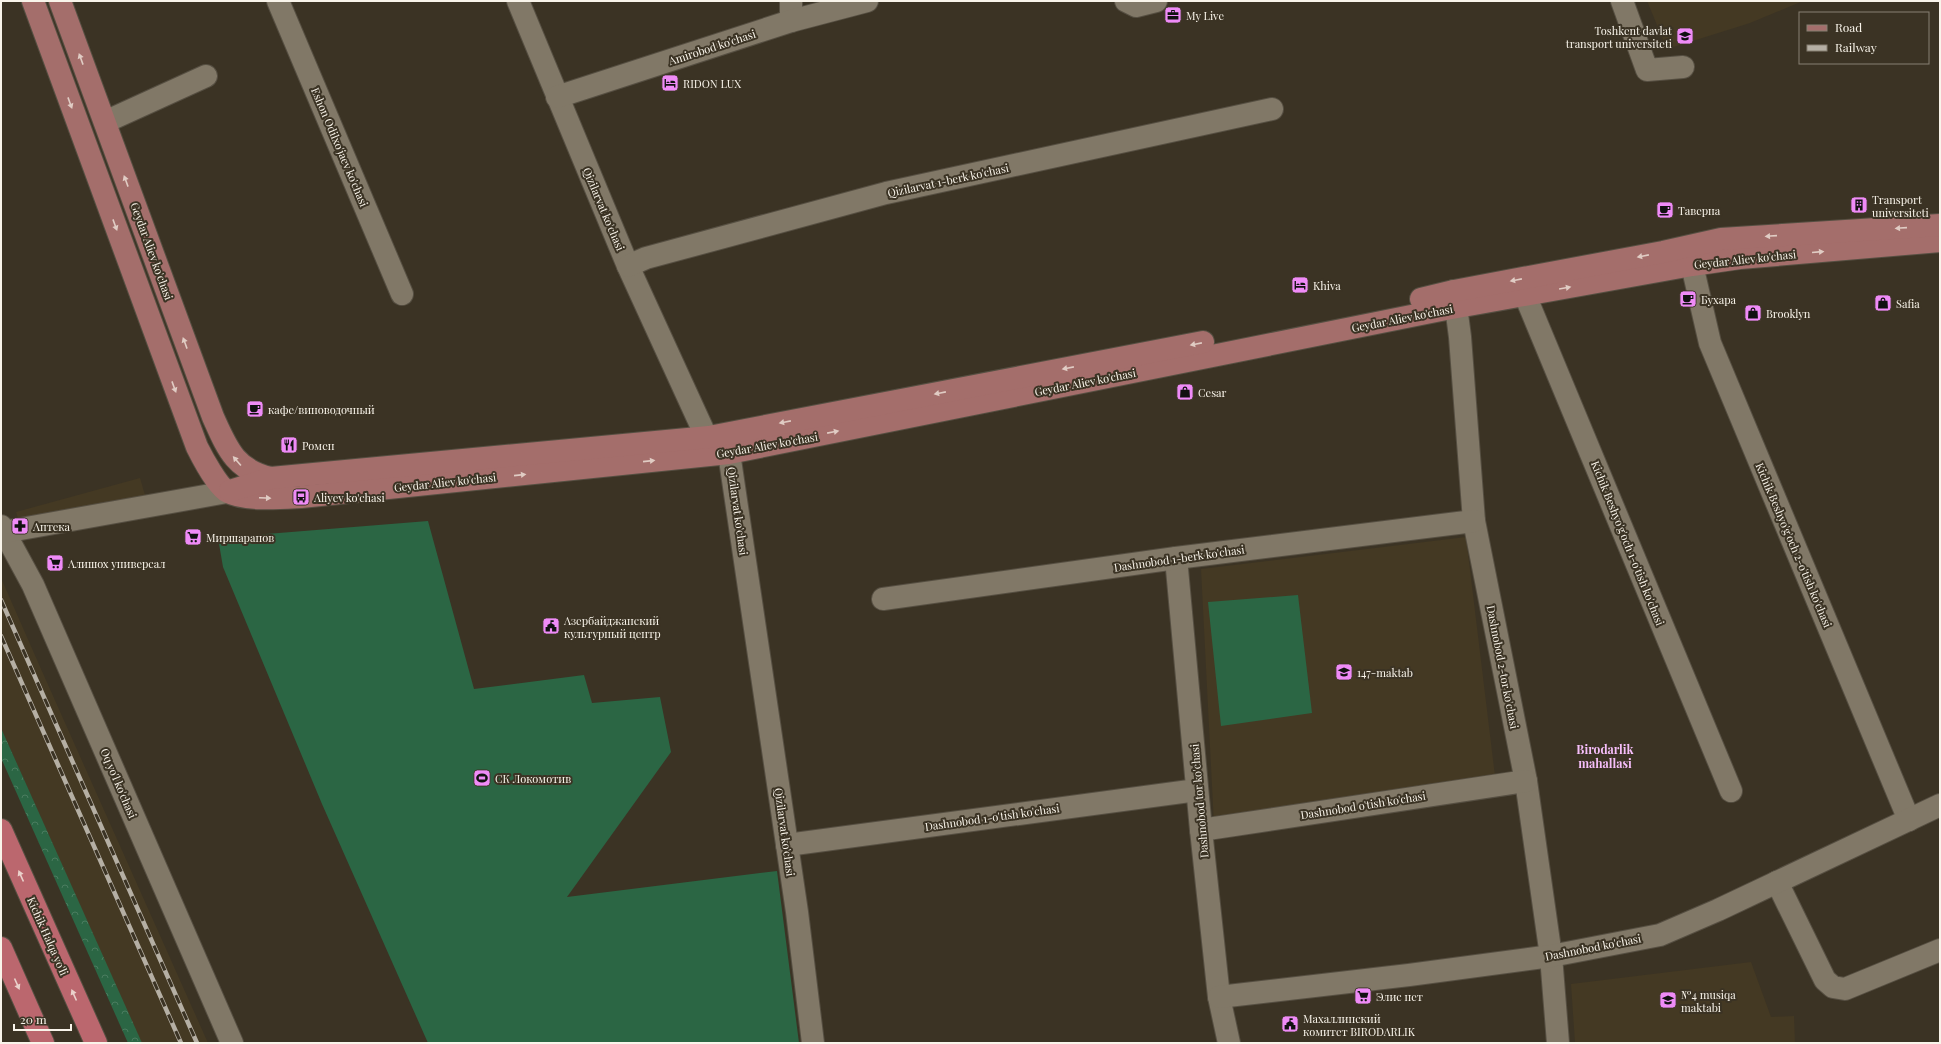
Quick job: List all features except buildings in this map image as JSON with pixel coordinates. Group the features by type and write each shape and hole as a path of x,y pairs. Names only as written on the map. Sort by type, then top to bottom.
{"highway":[{"name":"Kichik Halqa yo'li","path":"1,830 96,1043"},
{"path":"1,948 43,1043"}],"main road":[{"path":"33,1 189,430 206,463 227,492"},
{"name":"Geydar Aliev ko'chasi","path":"60,1 222,438 235,459 242,466 251,472 271,478"},
{"name":"Geydar Aliev ko'chasi","path":"227,492 271,478 709,437 1399,305 1454,299 1525,295 1692,265 1722,249 1940,224"},
{"name":"Geydar Aliev ko'chasi","path":"227,492 264,498 301,497 729,453 1454,299 1663,252 1940,241"},
{"path":"128,260 152,252"}],"street":[{"name":"Eshon Odilxo'jaev ko'chasi","path":"278,1 402,294"},
{"name":"Qizilarvat ko'chasi","path":"518,1 628,266 700,425 709,437 729,453 787,845 813,1043"},
{"name":"Amirobod ko'chasi","path":"557,98 791,11 867,1"},
{"path":"1126,1 1136,6 1156,1"},
{"path":"1622,1 1647,70 1683,67"},
{"path":"104,122 206,76"},
{"name":"Qizilarvat 1-berk ko'chasi","path":"628,266 646,258 886,193 1272,109"},
{"name":"Kichik Beshyo'g'och 2-o'tish ko'chasi","path":"1692,265 1710,343 1909,820"},
{"name":"Kichik Beshyo'g'och 1-o'tish ko'chasi","path":"1525,295 1731,791"},
{"name":"Dashnobod 2-tor ko'chasi","path":"1454,299 1460,337 1474,521 1526,780 1551,956 1558,1043"},
{"name":"Geydar Aliev ko'chasi","path":"2,529 227,492"},
{"name":"Dashnobod 1-berk ko'chasi","path":"883,599 1176,558 1474,521"},
{"name":"Oq yo'l ko'chasi","path":"2,529 33,585 232,1043"},
{"name":"Dashnobod tor ko'chasi","path":"1176,558 1197,790 1219,997 1229,1043"},
{"name":"Dashnobod o'tish ko'chasi","path":"1201,830 1526,780"},
{"name":"Dashnobod 1-o'tish ko'chasi","path":"787,845 1197,790"},
{"name":"Dashnobod ko'chasi","path":"1219,997 1409,975 1551,956 1660,935 1718,910 1940,805"},
{"path":"1777,882 1825,980 1833,987 1845,989 1940,950"}],"shaded area":[{"name":"Toshkent davlat transport universiteti","path":"1647,1 1803,1 1750,23 1667,49"},
{"path":"140,478 145,495 21,528 16,512"},
{"name":"147-maktab","path":"1466,537 1495,776 1214,825 1201,569"},
{"path":"1,578 208,1043 141,1043 1,728"},
{"name":"№4 musiqa maktabi","path":"1751,962 1771,1017 1794,1016 1795,1043 1575,1043 1571,984"}],"green space":[{"name":"СК Локомотив","path":"428,521 474,689 584,675 592,703 660,697 671,752 567,897 777,871 799,1043 428,1043 322,804 223,567 218,538"},
{"path":"1298,595 1312,713 1221,726 1208,602"},
{"path":"1,728 142,1043 128,1043 1,758"}],"railway":[{"path":"1,600 197,1043"},
{"path":"1,636 181,1043"}],"place":[{"name":"My Live","path":"1173,15"},
{"name":"Toshkent davlat transport universiteti","path":"1685,36"},
{"name":"RIDON LUX","path":"670,83"},
{"name":"Transport universiteti","path":"1859,205"},
{"name":"Таверна","path":"1665,210"},
{"name":"Khiva","path":"1300,285"},
{"name":"Бухара","path":"1688,299"},
{"name":"Safia","path":"1883,303"},
{"name":"Brooklyn","path":"1753,313"},
{"name":"Cesar","path":"1185,392"},
{"name":"кафе/виноводочный","path":"255,409"},
{"name":"Ромен","path":"289,445"},
{"name":"Aliyev ko'chasi","path":"301,497"},
{"name":"Аптека","path":"20,526"},
{"name":"Миршарапов","path":"193,537"},
{"name":"Алишох универсал","path":"55,563"},
{"name":"Азербайджанский культурный центр","path":"551,626"},
{"name":"147-maktab","path":"1344,672"},
{"name":"СК Локомотив","path":"482,778"},
{"name":"Элис нет","path":"1363,996"},
{"name":"№4 musiqa maktabi","path":"1668,1000"},
{"name":"Махаллинский комитет BIRODARLIK","path":"1290,1024"}],"district":[{"name":"Birodarlik mahallasi","path":"1605,756"}]}
